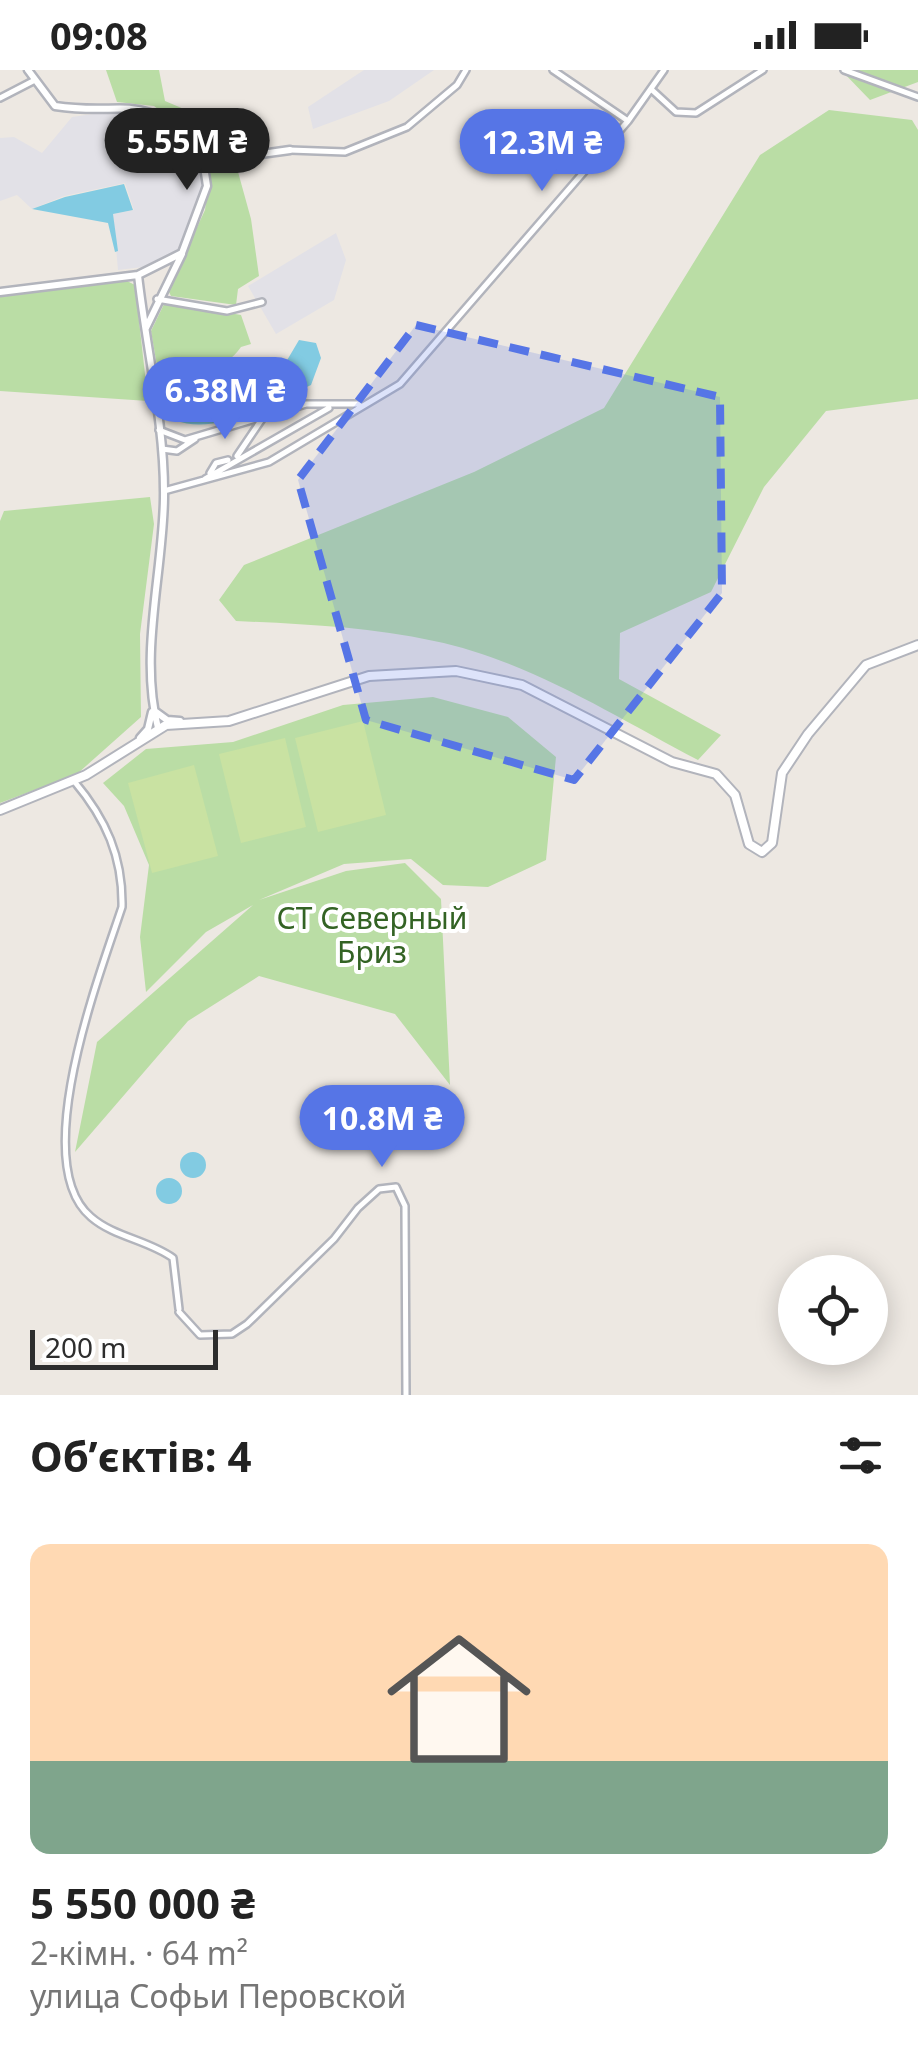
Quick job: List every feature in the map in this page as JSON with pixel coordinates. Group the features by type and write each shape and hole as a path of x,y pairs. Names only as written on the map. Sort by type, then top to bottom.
{"main road":[{"path":"0,810 74,781 158,728 229,721 343,682 436,670 498,677 672,762 724,780 736,795 749,844 762,852 772,843 778,789 794,753 859,671 890,652 918,645"}],"street":[{"path":"28,70 56,106 125,106 151,112 201,148 207,186 182,253 144,333"},
{"path":"204,162 290,150 344,152 407,127 458,85 466,70"},
{"path":"553,70 628,121"},
{"path":"164,491 270,462 408,378 438,335 530,237 595,154 628,121 664,70"},
{"path":"651,89 676,112 696,113 763,70"},
{"path":"844,70 918,97"},
{"path":"0,98 34,80"},
{"path":"0,292 138,275 182,253"},
{"path":"138,275 162,449 164,491 152,633 152,706 150,723 140,738"},
{"path":"157,299 227,311 262,302"},
{"path":"159,430 185,440 306,404 362,404"},
{"path":"202,482 216,463 235,458 332,406"},
{"path":"235,458 263,416"},
{"path":"162,449 178,451 191,446 196,437"},
{"path":"152,706 161,718 191,722"},
{"path":"152,706 158,728"},
{"path":"74,781 106,826 122,878 122,907 70,1080 62,1132 77,1199 91,1217 154,1244 173,1258 179,1310 200,1335 232,1334 296,1278 364,1202 384,1187 396,1187 405,1201 406,1395"}],"highlighted area":[{"path":"416,325 720,397 722,593 574,780 366,720 298,480"}],"shaded area":[{"path":"364,70 434,70 389,101 313,129 308,107"},
{"path":"136,108 192,143 203,185 179,250 143,267 118,270 113,214 134,210 125,183 64,196 32,209 17,195 0,201 0,138 14,137 42,153 72,117"},
{"path":"336,233 346,260 334,300 276,334 248,286"}],"green space":[{"path":"106,70 159,70 165,101 191,112 194,136 154,106 117,102"},
{"path":"841,70 918,70 918,82 870,100"},
{"path":"829,110 912,120 918,130 918,399 826,411 764,487 711,592 620,633 619,679 721,735 698,760 536,675 469,650 360,629 236,621 219,600 244,565 474,472 604,408 760,155"},
{"path":"235,161 251,219 259,276 238,289 236,305 171,296 168,290 205,210 209,173 223,163"},
{"path":"125,280 135,285 148,401 0,391 0,297"},
{"path":"165,302 241,315 251,344 241,347 219,366 174,378 169,393 162,395 151,331"},
{"path":"150,497 154,524 140,634 141,717 77,774 0,803 0,521 4,511"},
{"name":"СТ Северный Бриз","path":"433,697 508,717 556,757 546,860 488,887 443,885 411,859 344,864 259,900 346,871 405,863 441,899 450,1085 395,1014 259,976 188,1021 75,1152 97,1042 253,905 206,932 146,992 140,937 149,865 124,806 103,783 146,749 233,742 343,705"},
{"path":"363,721 386,815 318,832 295,738"},
{"path":"285,738 306,827 241,843 219,754"},
{"path":"194,765 218,856 152,873 128,783"}],"water":[{"path":"124,184 133,210 113,214 118,251 115,252 108,223 32,209 65,197"},
{"path":"299,340 316,343 321,358 311,385 226,421 191,424 175,420 169,398 175,379 208,374 230,364 255,375 286,362"},
{"path":"193,1152 202,1156 206,1165 202,1174 193,1178 184,1174 180,1165 184,1156"},
{"path":"169,1178 178,1182 182,1191 178,1200 169,1204 160,1200 156,1191 160,1182"}]}
